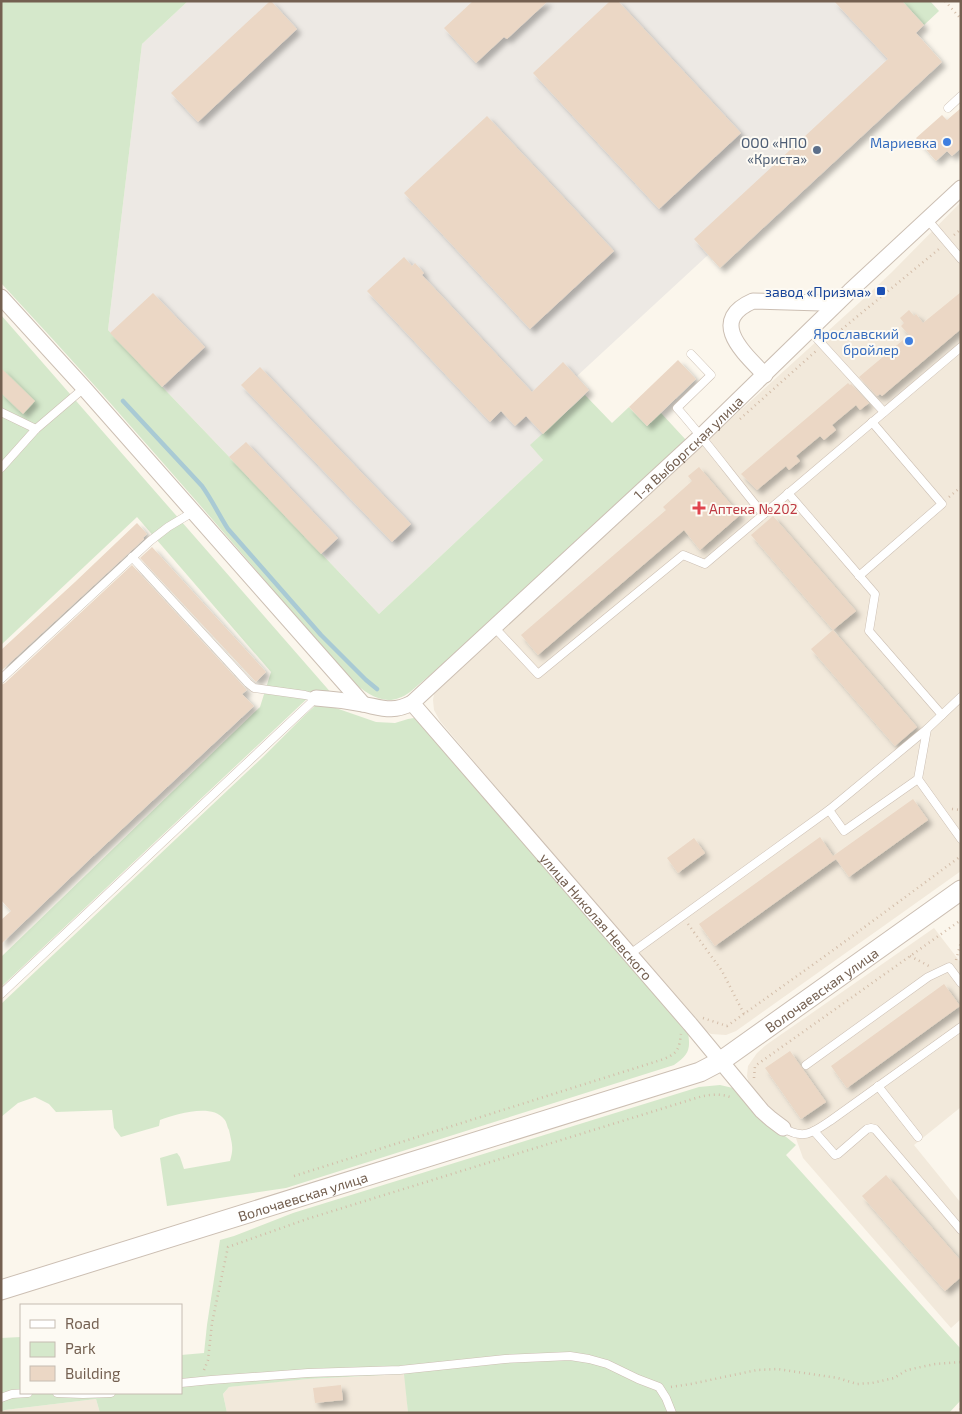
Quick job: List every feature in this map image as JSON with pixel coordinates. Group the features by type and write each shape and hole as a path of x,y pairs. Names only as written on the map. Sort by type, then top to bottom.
{"street":[{"name":"1-я Выборгская улица","path":"412,703 701,436 850,291 961,188"},
{"path":"764,375 738,346 732,336 730,325 732,316 738,310 753,301 821,303 836,300 850,291"},
{"path":"1,297 84,388 363,704"},
{"path":"316,698 394,710 412,703"},
{"name":"улица Николая Невского","path":"412,703 630,954 762,1111 783,1128"},
{"name":"Волочаевская улица","path":"1,1290 700,1072 721,1061 961,890"}],"lane":[{"path":"948,108 961,96"},
{"path":"927,219 961,259"},
{"path":"810,330 884,412"},
{"path":"494,627 538,674 682,555 705,564 884,412 959,353"},
{"path":"691,354 711,375 677,408 763,514"},
{"path":"1,468 36,429 84,388"},
{"path":"1,412 36,429"},
{"path":"859,576 942,504 872,422"},
{"path":"788,493 875,594 869,631 942,714"},
{"path":"1,679 164,530 194,512"},
{"path":"132,558 254,688 316,698"},
{"path":"630,954 829,810 927,729 961,697"},
{"path":"1,994 316,698"},
{"path":"829,810 844,831 918,779 927,729"},
{"path":"918,779 961,840"},
{"path":"806,1066 928,977 949,967 961,983"},
{"path":"783,1128 793,1134 801,1135 814,1131 961,1026"},
{"path":"878,1086 918,1137"},
{"path":"814,1131 835,1155 867,1129 874,1129 961,1230"},
{"path":"182,1383 308,1373 400,1370 505,1359 570,1356 607,1364 659,1387 672,1413"},
{"path":"1,1398 20,1394"}],"path":[{"path":"944,1 961,18"},
{"path":"738,422 823,345 961,230"},
{"path":"942,504 961,486"},
{"path":"294,1176 673,1055 679,1046 681,1031 699,1017 727,1026 961,856"},
{"path":"682,916 722,972 744,1014"},
{"path":"953,972 961,942"},
{"path":"910,956 940,972"},
{"path":"196,1381 208,1360 212,1324 228,1247 307,1219"},
{"path":"659,1387 680,1386 757,1370 777,1369 838,1378 858,1384 872,1383 894,1378 907,1370 935,1364 961,1362"},
{"path":"956,1413 961,1409"}],"shaded area":[{"path":"188,1 902,1 924,25 916,34 942,62 720,268 708,255 577,376 589,390 531,445 543,460 379,614 108,330 142,44"},
{"path":"961,202 961,871 736,1031 726,1035 711,1034 697,1026 440,721 434,710 434,694 436,690 691,455 860,302"},
{"path":"934,928 961,963 961,1107 914,1145 961,1203 961,1319 951,1328 803,1158 793,1130 785,1125 751,1091 747,1076 748,1066 757,1053 766,1045"},
{"path":"405,1374 408,1413 227,1413 223,1394 229,1387 262,1383"},
{"path":"96,1399 100,1413 1,1413 5,1410"}],"green space":[{"path":"1,1 188,1 142,44 108,330 379,614 543,460 530,445 585,395 612,423 629,407 647,426 661,413 686,440 477,635 410,692 394,700 386,700 365,691 350,680 134,430 1,283"},
{"path":"902,1 930,1 939,11 924,25"},
{"path":"1,315 333,695 311,695 1,987 1,957 260,707 271,672 137,517 1,645"},
{"path":"316,705 330,706 376,722 395,723 414,718 421,723 688,1033 689,1048 683,1058 674,1065 286,1188 167,1206 160,1158 177,1153 184,1169 230,1161 232,1143 224,1119 218,1114 211,1112 194,1111 160,1120 159,1126 121,1137 114,1128 112,1110 56,1112 49,1104 35,1097 18,1103 1,1117 1,1004"},
{"path":"720,1085 733,1088 769,1123 796,1145 786,1155 961,1349 961,1400 949,1413 408,1413 404,1374 308,1379 229,1387 223,1394 227,1413 100,1413 96,1399 1,1412 1,1338 20,1337 20,1394 182,1394 182,1355 204,1353 220,1240 293,1213 699,1087"}],"building":[{"path":"270,1 297,29 198,122 171,93"},
{"path":"473,1 548,1 507,39 504,37 476,63 444,28"},
{"path":"610,1 618,1 741,133 659,209 533,73"},
{"path":"834,1 902,1 924,25 916,33 942,62 720,268 694,239 888,59"},
{"path":"961,108 961,148 952,156 947,151 936,161 916,138 942,115 947,120"},
{"path":"487,116 614,251 530,329 404,193"},
{"path":"404,257 412,266 415,263 424,273 422,275 532,392 563,362 589,390 543,434 526,416 515,426 501,411 490,422 367,291"},
{"path":"961,292 961,329 882,396 880,394 877,396 859,377 909,335 901,326 904,323 900,318 909,310 914,316 916,314 923,323"},
{"path":"153,293 205,347 162,387 110,333"},
{"path":"678,360 696,379 647,426 629,407"},
{"path":"260,367 411,524 392,542 241,385"},
{"path":"1,368 35,401 23,414 1,393"},
{"path":"848,383 869,403 860,410 856,405 832,425 836,430 824,440 820,436 796,456 800,461 789,470 786,466 757,490 741,474"},
{"path":"246,442 338,538 321,554 229,457"},
{"path":"699,467 740,515 700,550 684,530 538,655 521,635 666,510 663,507 692,481 688,476"},
{"path":"773,516 856,611 833,630 751,535"},
{"path":"137,523 147,534 144,539 1,671 1,650"},
{"path":"152,547 266,672 256,682 140,558"},
{"path":"132,565 247,690 242,694 254,706 1,944 1,920 11,911 1,900 1,685"},
{"path":"833,630 917,727 895,746 811,649"},
{"path":"913,799 928,820 849,877 836,859 715,946 699,924 820,837 833,856"},
{"path":"694,838 705,853 678,873 667,858"},
{"path":"944,984 960,1006 847,1088 831,1066"},
{"path":"790,1051 826,1102 801,1119 765,1068"},
{"path":"886,1175 961,1261 961,1277 945,1291 862,1196"},
{"path":"341,1385 343,1400 315,1403 313,1388"}],"waterway":[{"path":"123,401 202,486 228,529 321,635 377,689"}],"place":[{"name":"Мариевка","path":"947,142"},
{"name":"ООО «НПО «Криста»","path":"817,150"},
{"name":"завод «Призма»","path":"881,291"},
{"name":"Ярославский бройлер","path":"909,341"},
{"name":"Аптека №202","path":"699,508"}]}
